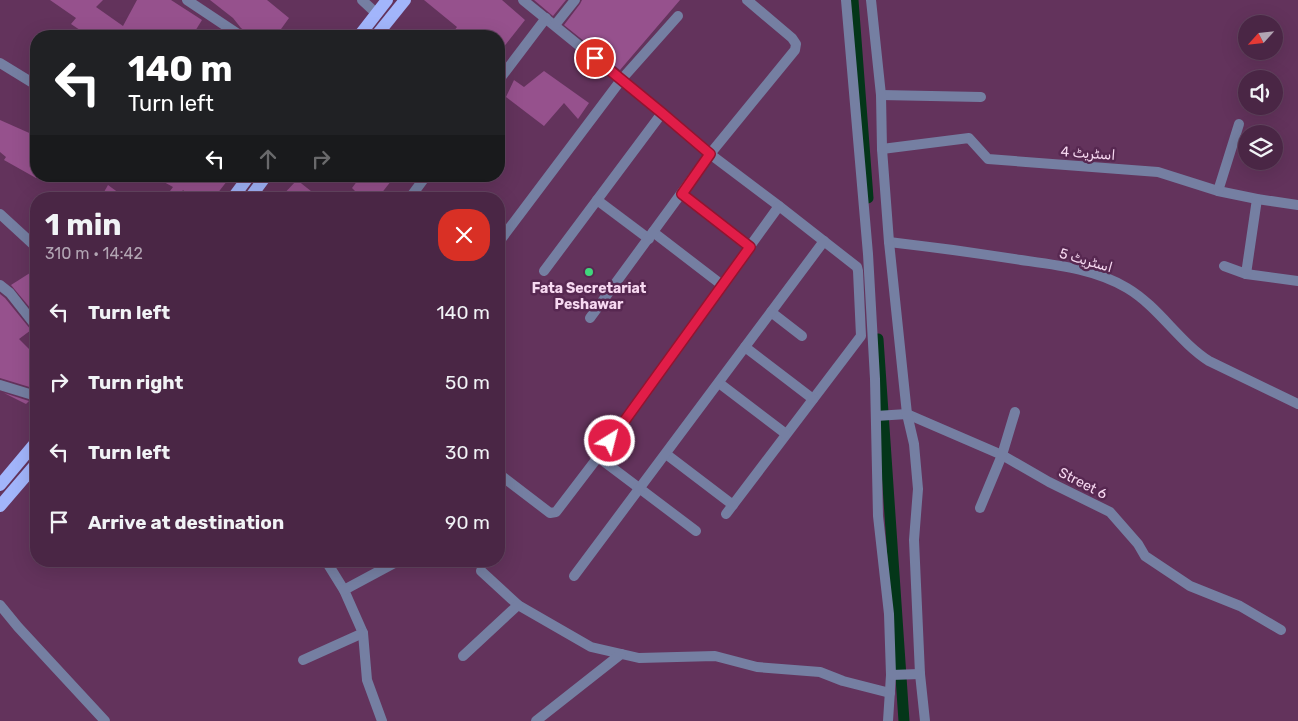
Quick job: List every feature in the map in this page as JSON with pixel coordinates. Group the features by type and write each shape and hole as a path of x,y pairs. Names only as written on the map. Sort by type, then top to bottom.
{"main road":[{"path":"364,30 387,0"},
{"path":"381,30 404,0"},
{"path":"0,485 30,452"},
{"path":"0,506 30,471"}],"street":[{"path":"187,0 232,30"},
{"path":"362,0 377,14"},
{"path":"523,0 710,154 857,267 860,336 726,514"},
{"path":"555,25 575,0"},
{"path":"590,318 710,154 795,50 796,44 792,38 747,0"},
{"path":"846,0 868,254 876,416 878,516 889,614 891,674 885,720"},
{"path":"871,0 881,95 882,149 889,242 907,414 914,444 918,489 914,540 920,674 925,721"},
{"path":"505,234 621,80 678,16"},
{"path":"505,72 546,18"},
{"path":"0,63 30,81"},
{"path":"881,95 981,97"},
{"path":"544,271 662,113"},
{"path":"1218,191 1239,124"},
{"name":"اسٹریٹ 4","path":"882,149 969,138 988,159 1158,172 1218,191 1298,205"},
{"path":"682,194 750,247"},
{"path":"1246,274 1257,199"},
{"path":"597,200 722,285"},
{"path":"505,479 550,513 556,512 598,457 779,206"},
{"path":"0,214 30,242"},
{"path":"574,576 824,241"},
{"name":"اسٹریٹ 5","path":"889,242 968,251 1071,268 1102,276 1127,288 1153,308 1198,354 1298,404"},
{"path":"1224,266 1246,274 1298,281"},
{"path":"0,286 10,293 30,318"},
{"path":"771,312 802,336"},
{"path":"745,347 813,399"},
{"path":"719,383 786,434"},
{"path":"0,385 30,394"},
{"path":"980,508 1002,455 1015,412"},
{"path":"876,416 907,414"},
{"name":"Street 6","path":"907,414 1002,455 1049,482 1110,512 1138,544 1145,556 1190,586 1240,606 1281,630"},
{"path":"666,454 732,505"},
{"path":"598,457 696,531"},
{"path":"330,567 344,590 363,633 366,680 382,721"},
{"path":"344,590 387,567"},
{"path":"481,571 518,605 590,647 639,658 714,656 757,667 820,672 844,681 890,693"},
{"path":"0,605 105,721"},
{"path":"463,656 518,605"},
{"path":"303,660 363,633"},
{"path":"536,721 621,654"},
{"path":"891,674 920,674"}],"building":[{"path":"50,0 103,0 96,7 123,26 137,0 171,0 202,20 196,30 80,30 71,24 76,18"},
{"path":"210,0 267,0 289,18 280,30 244,30 233,18"},
{"path":"424,0 502,0 525,20 505,45 505,30 455,30 457,27"},
{"path":"534,0 566,0 553,16"},
{"path":"582,0 680,0 620,70 564,25"},
{"path":"544,71 589,103 578,119 564,103 544,126 506,97 514,80 524,87"},
{"path":"0,120 30,133 30,175 4,160 6,157 0,152"},
{"path":"164,182 226,182 218,192 185,192 183,190 182,192 169,192 173,187"},
{"path":"295,182 300,182 312,192 286,192"},
{"path":"356,182 390,182 382,192 356,192 352,188"},
{"path":"108,185 118,192 104,192"},
{"path":"30,273 30,308 11,285"},
{"path":"0,294 30,329 19,339 30,350 30,387 0,378"},
{"path":"4,393 29,401 26,404"}],"waterway":[{"path":"853,0 868,198"},
{"path":"878,339 904,721"}],"place":[{"name":"Fata Secretariat Peshawar","path":"589,272"}],"route":[{"path":"595,58 710,154 682,194 750,247 610,441"}]}
